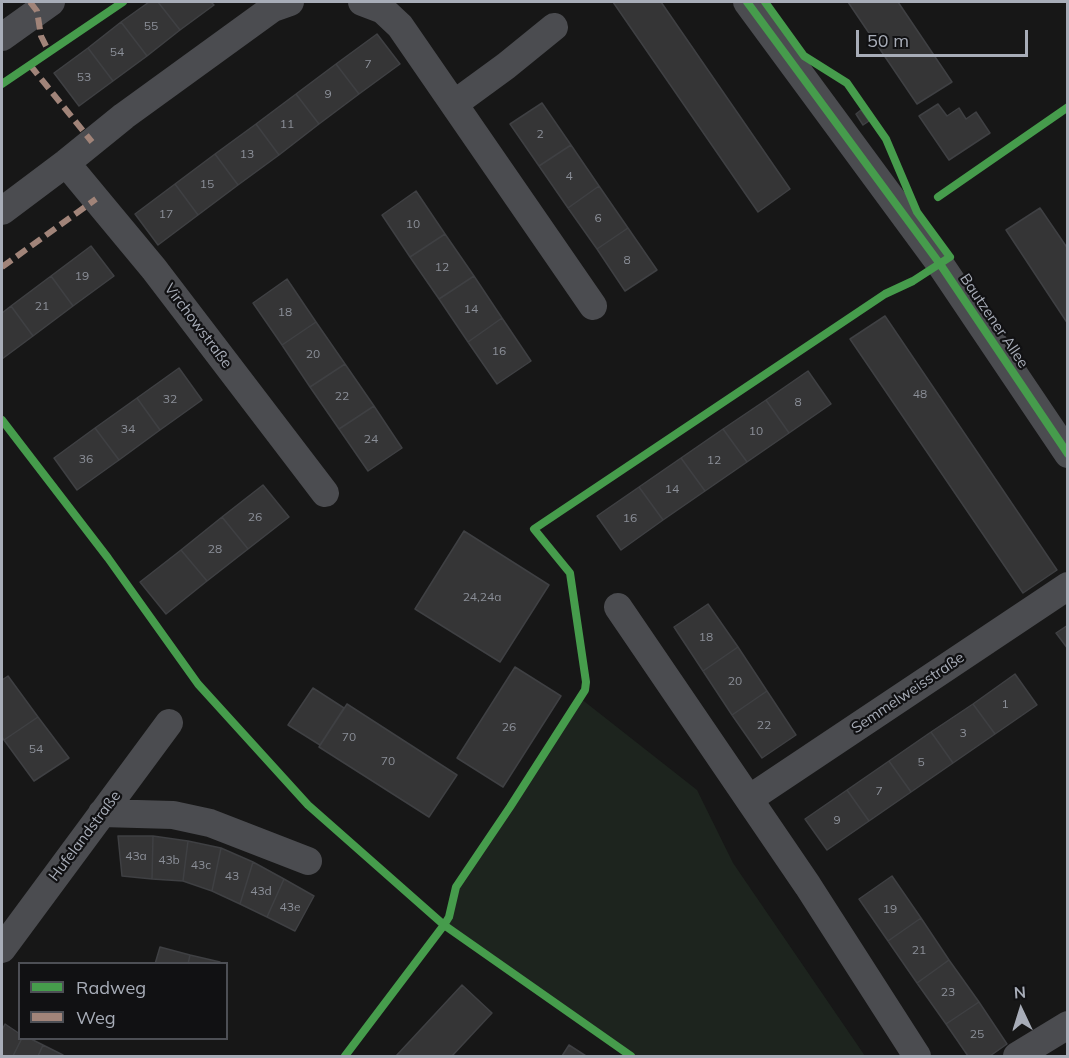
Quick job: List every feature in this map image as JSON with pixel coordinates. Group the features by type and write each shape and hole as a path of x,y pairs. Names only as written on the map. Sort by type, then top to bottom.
{"street":[{"path":"2,37 51,2"},
{"path":"2,211 124,116 273,8 290,2"},
{"name":"Bautzener Allee","path":"747,2 940,264 1068,454"},
{"path":"379,4 400,26 593,306"},
{"path":"454,104 554,27"},
{"name":"Virchowstraße","path":"66,163 154,269 325,493"},
{"name":"Semmelweisstraße","path":"749,799 1068,586"},
{"path":"618,607 808,886 917,1056"},
{"name":"Hufelandstraße","path":"2,949 169,723"},
{"path":"102,813 173,815 210,823 308,861"},
{"path":"1017,1056 1068,1025"}],"shaded area":[{"path":"580,698 697,790 733,863 865,1056 631,1056 444,925 449,917 456,887"}],"building":[{"path":"149,2 158,2 180,30 147,56 121,22"},
{"path":"158,2 211,2 214,5 180,30"},
{"path":"613,2 661,2 790,189 758,212"},
{"path":"848,2 898,2 952,82 917,104"},
{"path":"121,22 147,56 113,81 88,48"},
{"path":"377,34 400,64 359,94 336,64"},
{"path":"88,48 113,81 79,106 54,73"},
{"path":"336,64 359,94 319,124 296,94"},
{"path":"296,94 319,124 279,155 256,124"},
{"path":"542,103 571,145 539,166 510,124"},
{"path":"938,104 947,116 959,108 966,119 976,112 990,133 949,160 919,116"},
{"path":"861,110 869,121 863,125 856,114"},
{"path":"256,124 279,155 238,185 215,154"},
{"path":"571,145 599,186 568,208 539,166"},
{"path":"215,154 238,185 198,215 175,184"},
{"path":"175,184 198,215 158,245 135,214"},
{"path":"599,186 628,228 597,249 568,208"},
{"path":"416,191 445,234 410,257 382,215"},
{"path":"1040,208 1068,249 1068,324 1006,230"},
{"path":"628,228 657,270 625,291 597,249"},
{"path":"445,234 474,276 439,299 410,257"},
{"path":"91,246 114,276 73,306 51,276"},
{"path":"51,276 73,306 33,336 11,306"},
{"path":"474,276 502,318 468,342 439,299"},
{"path":"287,279 316,322 282,345 253,303"},
{"path":"11,306 33,336 2,359 2,313"},
{"path":"885,316 1057,570 1023,593 850,339"},
{"path":"502,318 531,361 497,384 468,342"},
{"path":"316,322 345,364 310,387 282,345"},
{"path":"345,364 374,406 339,429 310,387"},
{"path":"179,368 202,400 160,430 137,398"},
{"path":"808,371 831,404 789,433 766,400"},
{"path":"137,398 160,430 119,460 95,428"},
{"path":"766,400 789,433 747,462 723,429"},
{"path":"374,406 402,448 368,471 339,429"},
{"path":"95,428 119,460 77,490 54,458"},
{"path":"723,429 747,462 705,491 681,458"},
{"path":"681,458 705,491 663,520 639,487"},
{"path":"263,485 289,517 248,549 222,517"},
{"path":"639,487 663,520 621,550 597,516"},
{"path":"222,517 248,549 207,581 181,550"},
{"path":"464,531 549,585 500,662 415,609"},
{"path":"181,550 207,581 166,614 140,582"},
{"path":"708,604 738,647 703,671 674,627"},
{"path":"1068,625 1068,649 1056,633"},
{"path":"738,647 767,691 732,715 703,671"},
{"path":"515,667 561,696 503,787 457,758"},
{"path":"1015,674 1037,705 995,734 973,704"},
{"path":"8,676 38,717 4,740 2,737 2,680"},
{"path":"313,688 344,708 320,745 288,725"},
{"path":"767,691 796,735 762,758 732,715"},
{"path":"347,704 457,775 429,817 319,747"},
{"path":"973,704 995,734 953,763 931,732"},
{"path":"38,717 69,758 34,781 4,740"},
{"path":"931,732 953,763 911,792 889,761"},
{"path":"889,761 911,792 869,821 847,790"},
{"path":"847,790 869,821 827,850 805,819"},
{"path":"118,836 153,836 152,879 122,876"},
{"path":"153,836 188,841 183,881 152,879"},
{"path":"188,841 221,848 212,891 183,881"},
{"path":"221,848 253,862 240,904 212,891"},
{"path":"253,862 284,879 267,917 240,904"},
{"path":"892,876 921,918 888,941 859,899"},
{"path":"284,879 314,896 295,931 267,917"},
{"path":"921,918 949,960 917,983 888,941"},
{"path":"160,947 190,955 188,962 156,962"},
{"path":"190,955 220,962 188,962"},
{"path":"949,960 979,1002 946,1024 917,983"},
{"path":"462,985 492,1013 452,1056 396,1056"},
{"path":"979,1002 1007,1044 990,1056 968,1056 946,1024"},
{"path":"5,1024 18,1033 18,1040 21,1040 13,1056 2,1056 2,1030"},
{"path":"21,1040 33,1040 43,1045 38,1056 13,1056"},
{"path":"43,1045 63,1055 38,1056"},
{"path":"569,1045 586,1056 562,1056"}],"marked path":[{"path":"30,2 37,11 41,36 49,52"},
{"path":"30,65 92,142"},
{"path":"2,267 96,199"}],"cycle path":[{"path":"2,84 123,2"},
{"path":"747,2 940,264 1068,454"},
{"path":"345,1056 444,925 449,917 456,887 585,690 586,682 570,573 534,529 885,294 913,281 950,257 917,212 886,139 847,83 804,56 765,2"},
{"path":"938,197 1068,107"},
{"path":"2,420 108,558 198,684 308,805 444,925 631,1056"}]}
